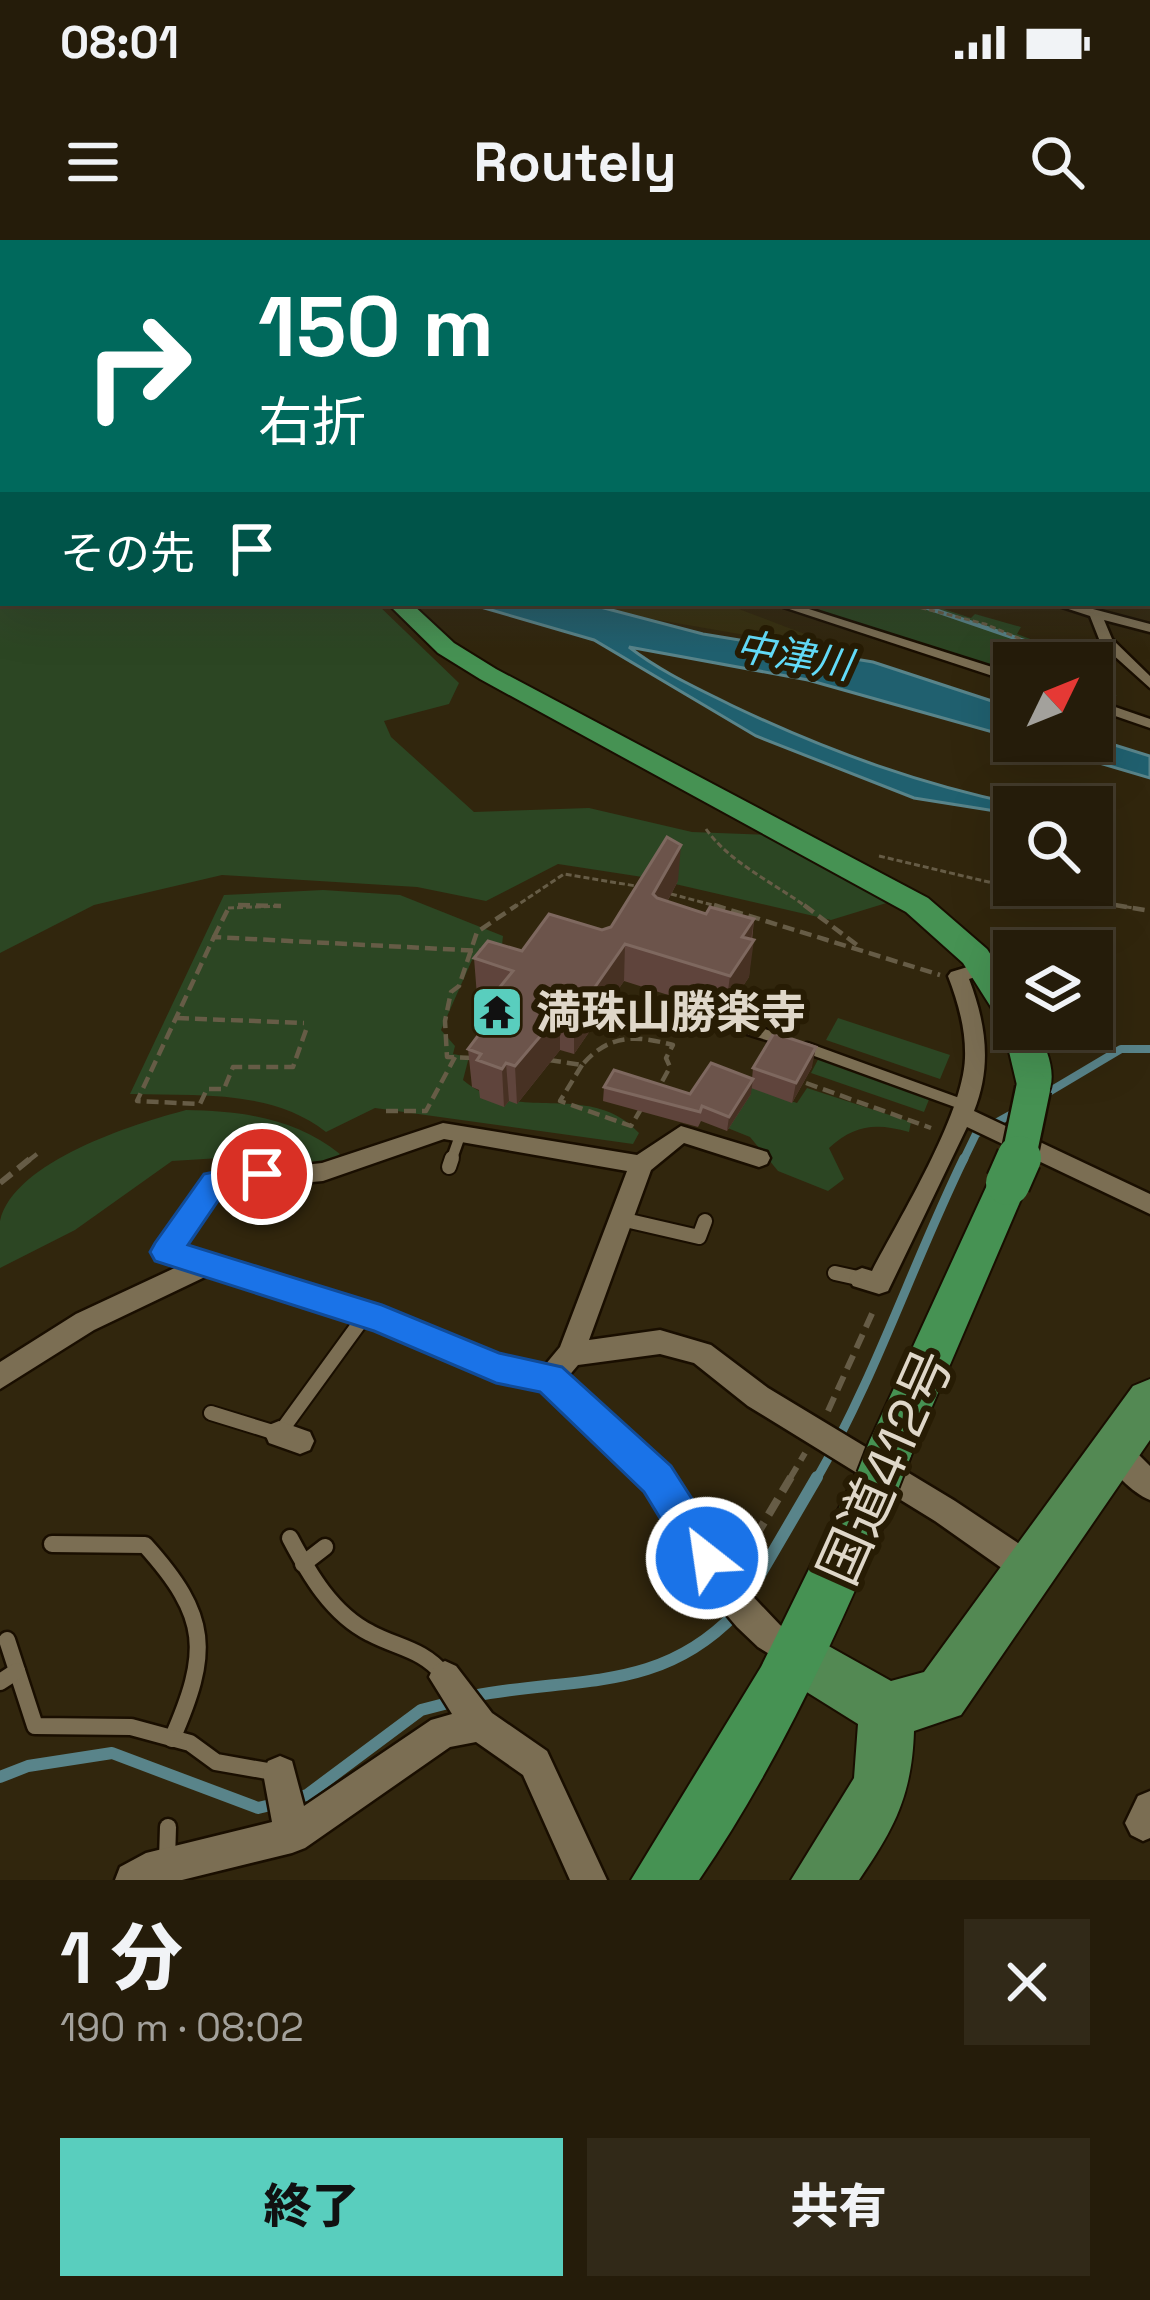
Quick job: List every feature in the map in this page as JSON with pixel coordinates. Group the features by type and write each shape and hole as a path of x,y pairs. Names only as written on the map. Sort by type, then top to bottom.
{"highway":[{"path":"401,606 446,648 488,674 833,857 948,928 971,972 993,995"},
{"name":"国道412号","path":"662,1880 719,1803 778,1642 873,1461 1021,1154 1033,1089 1029,1050"}],"main road":[{"path":"778,1642 886,1711 941,1695 1031,1570 1133,1468 1150,1402"},
{"path":"823,1880 868,1815 883,1780 886,1711"}],"street":[{"path":"786,606 993,672"},
{"path":"1067,606 1150,628"},
{"path":"1094,613 1106,641 1150,684"},
{"path":"1113,711 1150,724"},
{"path":"862,1279 879,1283 966,1113 977,1081 979,1054 971,972"},
{"path":"966,1113 1150,1205"},
{"path":"641,1165 443,1131 323,1172 215,1182 166,1252 382,1319 496,1368 550,1378 657,1479 694,1530 723,1589 778,1642"},
{"path":"550,1378 571,1354 641,1165 682,1134 759,1158"},
{"path":"0,1376 86,1322 206,1265"},
{"path":"571,1354 628,1342 685,1345 821,1438 873,1461 1031,1570"},
{"path":"446,1677 478,1723 535,1763 590,1880"},
{"path":"133,1880 292,1832 411,1750 443,1732 478,1723"},
{"path":"280,1773 292,1832"}],"lane":[{"path":"729,1023 966,1113"},
{"path":"449,1166 461,1132"},
{"path":"621,1219 699,1237 705,1221"},
{"path":"836,1273 862,1279"},
{"path":"211,1413 290,1437 364,1317"},
{"path":"290,1538 303,1564 362,1629 429,1653 446,1677"},
{"path":"52,1544 145,1545 186,1588 204,1651 198,1681 172,1739"},
{"path":"303,1564 325,1547"},
{"path":"7,1640 35,1726 131,1727 190,1743 198,1755 227,1765 280,1773"},
{"path":"0,1682 17,1671"},
{"path":"167,1866 168,1827"}],"path":[{"path":"916,606 974,620 1027,642"},
{"path":"706,830 722,852 759,872 865,951"},
{"path":"833,857 856,850 1018,889 1150,911"},
{"path":"478,1058 447,1057 445,1021 477,932 537,888 575,874 737,908 808,938 935,975 971,972"},
{"path":"176,1018 305,1026 293,1067 233,1067 224,1089 207,1089 200,1104 137,1101 214,937 230,905 281,906"},
{"path":"214,937 494,951"},
{"path":"610,1027 673,1045 667,1058 670,1067 631,1126 560,1101 595,1048 629,1033"},
{"path":"386,1111 426,1111 455,1057"},
{"path":"547,1060 582,1065"},
{"path":"806,1083 919,1124"},
{"path":"0,1183 38,1154"}],"green space":[{"path":"0,606 379,606 459,683 449,704 384,721 391,737 474,812 589,808 692,832 769,835 893,901 831,920 649,878 558,864 486,901 417,887 222,875 94,905 0,953"},
{"path":"795,606 934,606 1021,627 1017,634 1038,642 993,642 993,668"},
{"path":"323,890 400,895 503,936 501,954 472,960 441,1030 455,1046 453,1054 469,1057 463,1080 505,1100 598,1108 639,1133 633,1144 375,1108 326,1132 282,1108 257,1102 130,1094 224,895"},
{"path":"838,1018 950,1055 940,1079 826,1040"},
{"path":"823,1050 934,1087 924,1112 811,1073"},
{"path":"735,1082 797,1103 807,1088 911,1122 909,1132 867,1128 839,1140 829,1148 844,1179 828,1191 778,1171 750,1137 710,1121"},
{"path":"186,1110 267,1119 305,1132 340,1154 327,1168 296,1172 270,1155 172,1161 75,1230 0,1268 0,1221 28,1180 108,1135"}],"sand":[{"path":"577,606 731,606 818,639 745,635"}],"water":[{"name":"中津川","path":"477,606 596,606 703,634 873,662 993,701 993,732 808,680 629,647 733,706 878,766 993,799 993,811 914,798 756,736 594,640"},
{"path":"1113,745 1150,756 1150,778 1096,762 1113,762"}],"building":[{"path":"667,837 681,845 653,894 657,898 706,914 710,907 754,919 742,937 754,940 730,976 625,944 574,1017 560,1013 515,1066 506,1063 502,1069 477,1060 481,1054 468,1049 507,997 495,993 513,971 474,958 488,941 522,951 549,914 602,930 611,927"},
{"path":"774,1033 816,1047 796,1083 753,1068"},
{"path":"711,1063 753,1079 729,1117 702,1106 700,1112 604,1087 614,1070 690,1094"}],"waterway":[{"path":"923,606 1027,642"},
{"path":"1042,1096 1121,1049 1150,1049"},
{"path":"963,1161 976,1134 1019,1110"},
{"path":"816,1480 857,1402 964,1158"},
{"path":"744,1602 817,1477"},
{"path":"473,1696 645,1670 706,1640 735,1614"},
{"path":"293,1799 307,1795 421,1710 452,1702"},
{"path":"0,1777 28,1766 112,1753 258,1808 279,1803"}],"place":[{"name":"満珠山勝楽寺","path":"497,1012"}],"route":[{"path":"262,1174 215,1182 166,1252 382,1319 496,1368 550,1378 571,1403 657,1479 694,1530 707,1558"}]}
